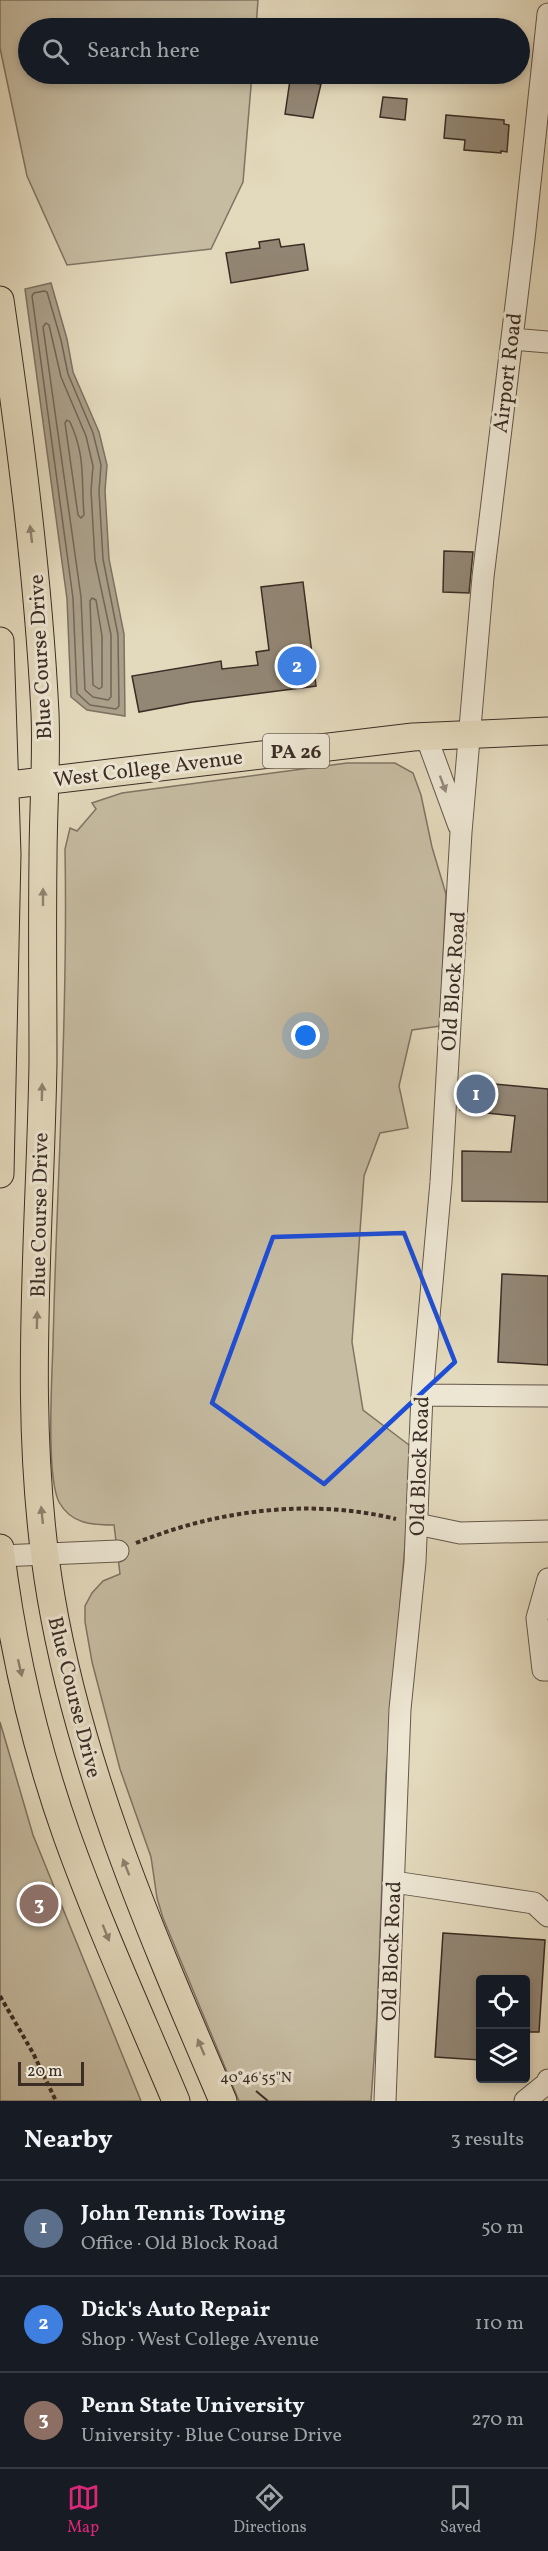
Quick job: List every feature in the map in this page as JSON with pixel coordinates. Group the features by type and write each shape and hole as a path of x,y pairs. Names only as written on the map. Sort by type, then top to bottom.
{"main road":[{"name":"Blue Course Drive","path":"0,300 36,576 45,719 42,1071 35,1372 37,1469 45,1554 62,1652 86,1752 126,1866 223,2101"},
{"name":"Blue Course Drive","path":"0,641 6,972 0,1174"},
{"name":"West College Avenue","path":"3,786 426,736 548,731"},
{"name":"Blue Course Drive","path":"0,1553 14,1642 33,1722 64,1825 176,2101"}],"street":[{"name":"Airport Road","path":"471,733 483,577 512,339 539,176 548,14"},
{"path":"512,339 548,342"},
{"name":"Old Block Road","path":"385,2101 400,1709 417,1524 422,1395 441,1182 461,832 471,733"},
{"name":"Old Block Road","path":"426,736 461,832"},
{"path":"422,1395 548,1396"},
{"path":"417,1524 460,1533 548,1531"},
{"path":"0,1553 118,1551"},
{"path":"548,1579 537,1618 543,1670 548,1670"},
{"path":"394,1882 534,1903 548,1916"},
{"path":"525,2101 548,2080"}],"path":[{"path":"118,1551 156,1535 205,1521 273,1509 365,1511 417,1524"},
{"path":"0,1996 33,2053 57,2101"}],"highlighted area":[{"path":"404,1233 455,1362 324,1484 212,1403 273,1237"}],"shaded area":[{"path":"0,0 258,0 257,18 18,18 18,84 251,84 243,182 211,249 67,265 27,176 0,48"},
{"path":"347,763 395,763 413,773 421,795 432,847 446,894 440,1026 412,1030 399,1086 408,1128 380,1133 364,1176 352,1342 363,1410 413,1448 386,1775 377,2017 371,2101 239,2101 163,1918 157,1898 151,1857 120,1769 92,1662 85,1622 85,1606 92,1593 103,1581 120,1574 114,1525 90,1524 70,1515 59,1502 52,1471 51,1402 64,1035 65,849 70,828 77,831 96,809 92,803 122,793"},
{"path":"0,1722 33,1835 141,2101 0,2101"}],"water":[{"path":"51,283 67,339 73,372 99,432 107,465 105,491 109,559 124,634 125,716 87,710 71,697 67,599 25,289"}],"building":[{"path":"289,84 321,84 313,118 285,114"},
{"path":"383,97 407,99 405,120 380,117"},
{"path":"446,115 504,120 504,124 509,125 507,152 464,150 465,140 444,138"},
{"path":"279,239 281,247 304,244 308,270 231,283 226,253 260,248 259,242"},
{"path":"444,551 473,552 469,593 443,592"},
{"path":"303,582 316,686 192,702 139,712 132,676 221,661 222,669 258,665 256,652 269,650 261,587"},
{"path":"463,1081 548,1089 548,1202 462,1201 462,1151 511,1152 515,1116 460,1110"},
{"path":"502,1274 548,1276 548,1365 498,1362"},
{"path":"443,1933 545,1940 539,2032 530,2032 530,1975 476,1975 476,2060 435,2057"}],"place":[{"name":"Dick's Auto Repair","path":"297,666"},
{"name":"John Tennis Towing","path":"476,1094"},
{"name":"Penn State University","path":"39,1904"}]}
